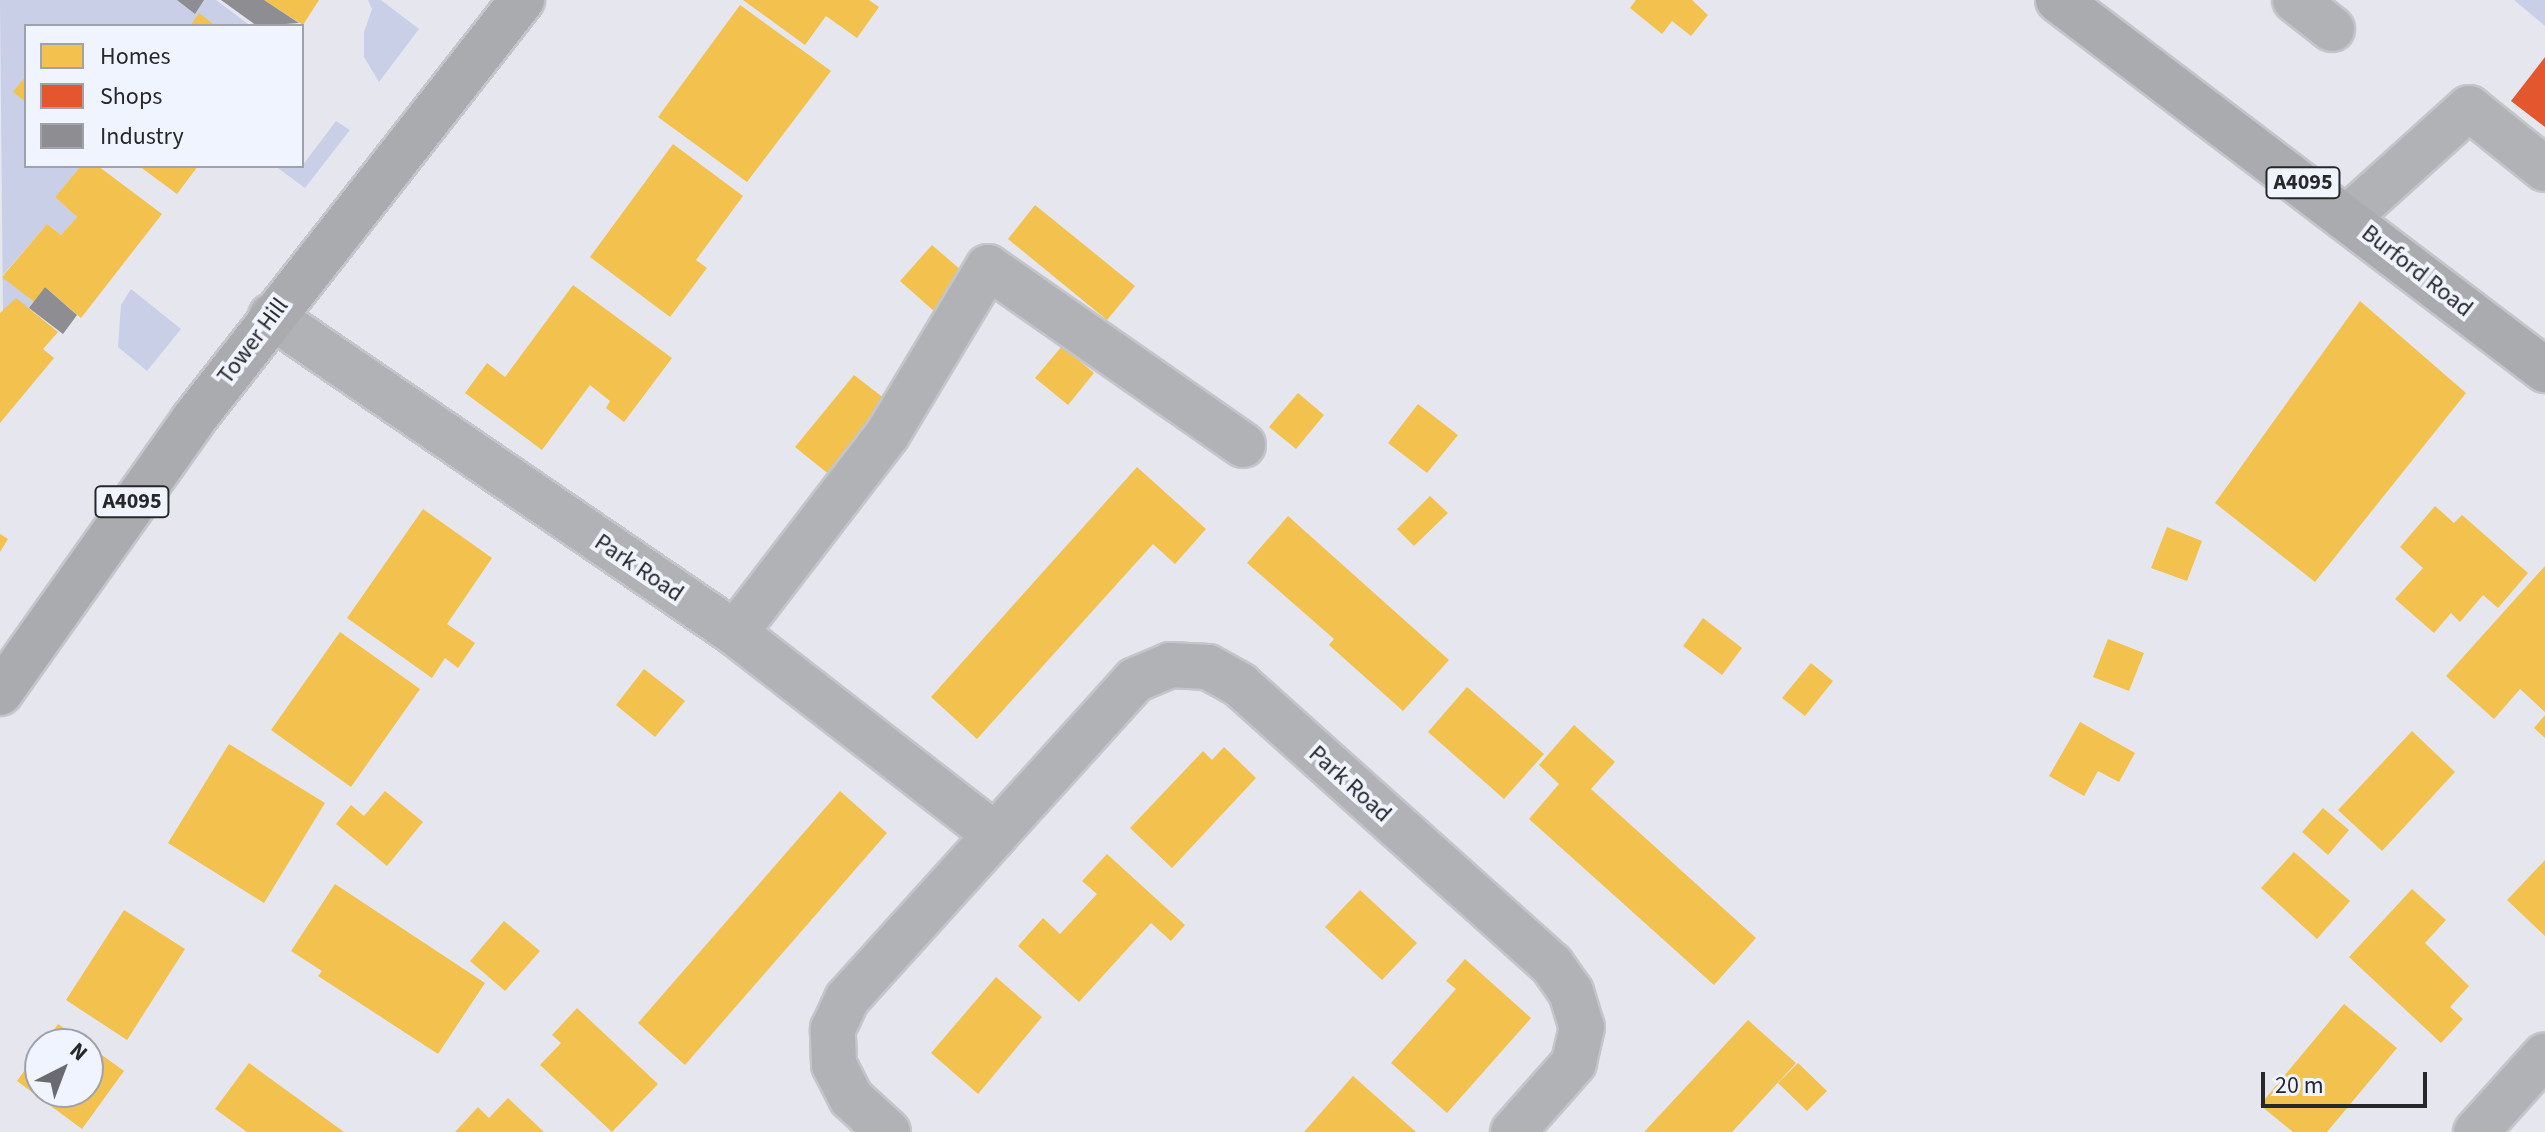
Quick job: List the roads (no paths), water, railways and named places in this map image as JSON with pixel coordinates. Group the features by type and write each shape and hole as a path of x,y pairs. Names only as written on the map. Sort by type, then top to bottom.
{"main road":[{"name":"Tower Hill","path":"0,693 134,499 271,316 522,0"},
{"name":"Burford Road","path":"2058,0 2348,217 2545,370"}],"street":[{"path":"2295,0 2332,29"},
{"path":"2348,217 2469,108 2545,169"},
{"path":"735,633 887,435 988,267 1243,445"},
{"name":"Park Road","path":"271,316 735,633 995,835"},
{"name":"Park Road","path":"888,1132 851,1098 834,1065 833,1029 847,999 1135,680 1170,665 1208,667 1240,685 1552,965 1571,992 1582,1027 1574,1063 1513,1132"},
{"path":"2476,1132 2545,1055"}]}
